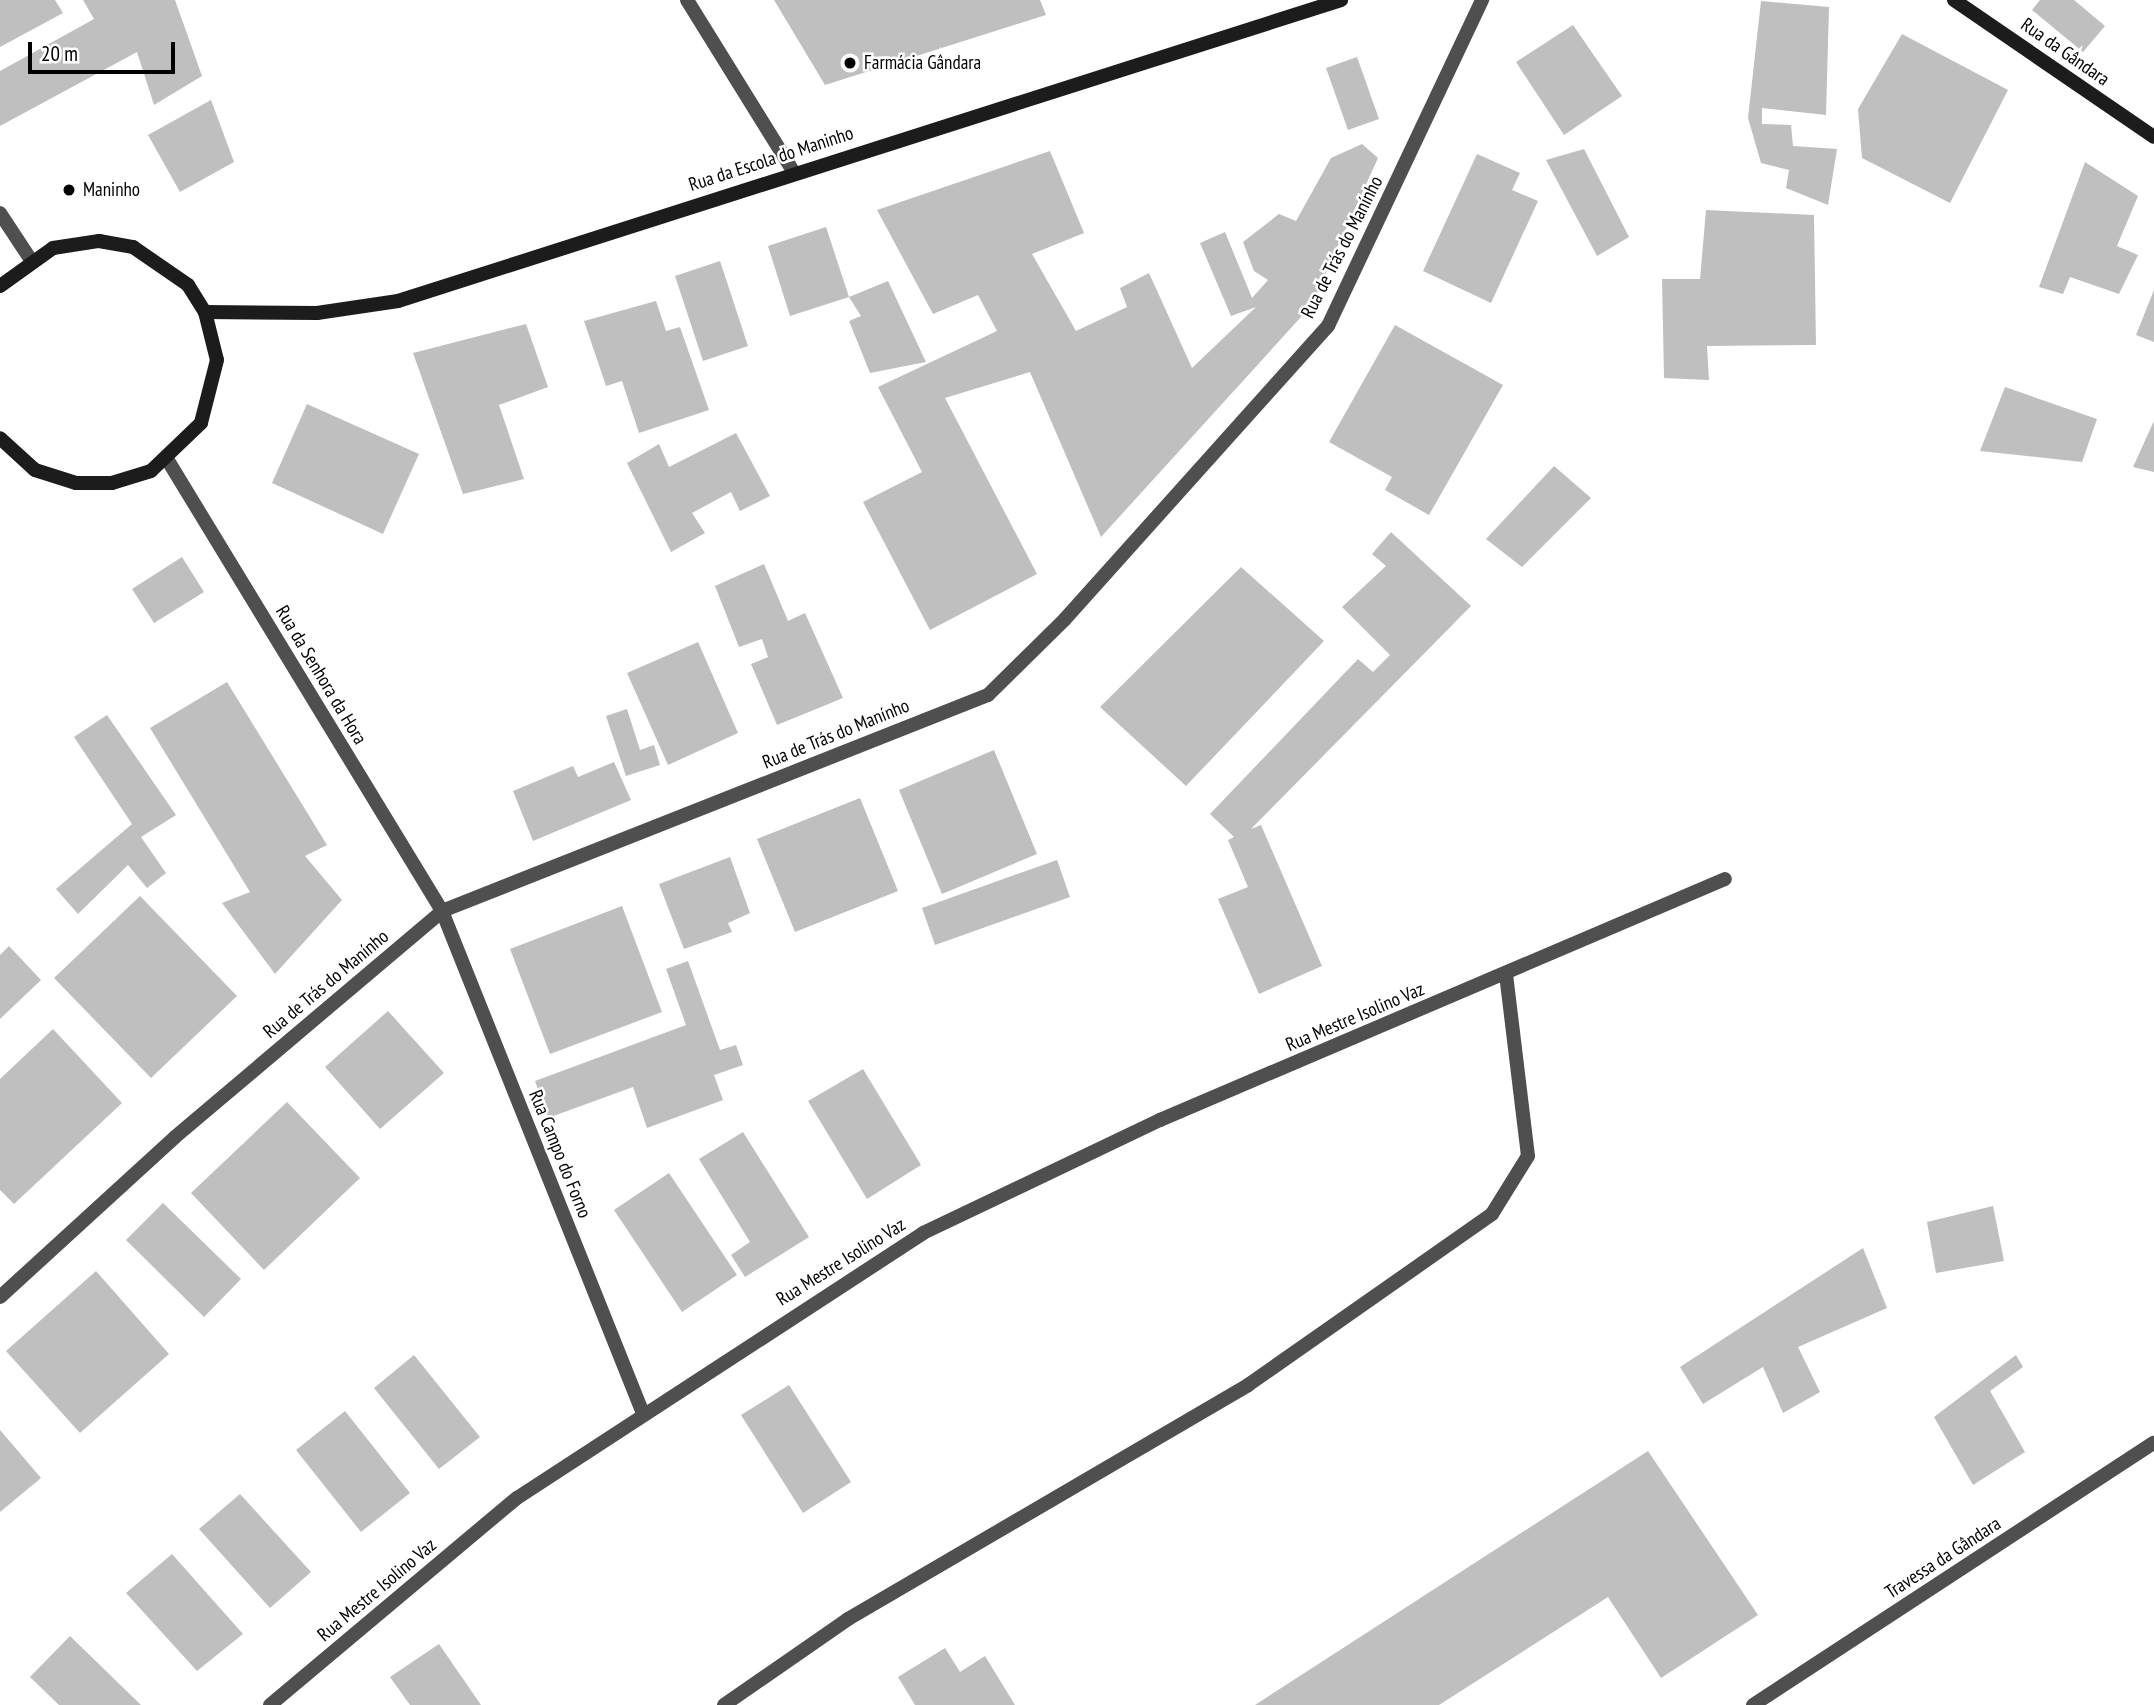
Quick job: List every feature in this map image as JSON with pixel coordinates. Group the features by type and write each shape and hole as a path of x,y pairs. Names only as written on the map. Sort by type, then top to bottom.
{"main road":[{"name":"Rua da Escola do Maninho","path":"205,312 317,313 398,301 793,171 1341,0"},
{"name":"Rua da Gândara","path":"1954,0 2154,137"},
{"path":"0,286 31,260 74,243 133,247 166,264 205,312 216,360 212,396 201,423 167,459 112,484 76,483 35,470 0,438"}],"street":[{"path":"687,0 793,171"},
{"name":"Rua de Trás do Manínho","path":"0,1297 175,1137 442,911 988,695 1065,619 1328,326 1482,0"},
{"path":"0,213 31,260"},
{"name":"Rua da Senhora da Hora","path":"167,459 442,911"},
{"name":"Rua Mestre Isolino Vaz","path":"270,1705 517,1497 642,1411 923,1233 1160,1120 1506,975 1725,879"},
{"name":"Rua Campo do Forno","path":"442,911 642,1411"},
{"path":"724,1705 848,1619 1248,1385 1492,1214 1528,1156 1506,975"},
{"name":"Travessa da Gândara","path":"1753,1705 2154,1443"}],"building":[{"path":"0,0 55,0 63,13 0,47"},
{"path":"83,0 175,0 202,76 154,105 137,52 0,126 0,71 94,19"},
{"path":"774,0 1040,0 1046,15 825,85"},
{"path":"2040,0 2074,0 2105,26 2083,52 2032,10"},
{"path":"1761,1 1829,7 1826,115 1762,108 1762,124 1791,125 1793,146 1837,149 1828,205 1786,188 1789,170 1761,163 1748,118"},
{"path":"1573,25 1622,96 1564,135 1516,62"},
{"path":"1902,34 2008,90 1950,203 1862,158 1858,109"},
{"path":"1357,57 1379,119 1348,130 1326,68"},
{"path":"211,100 234,162 180,192 148,135"},
{"path":"1362,144 1378,158 1311,306 1101,537 1030,372 945,398 1037,574 930,630 863,502 922,472 878,387 997,331 978,295 933,314 877,210 1050,151 1084,233 1032,254 1076,331 1127,307 1120,288 1149,273 1192,368 1256,307 1231,316 1200,243 1225,232 1252,298 1268,280 1254,271 1243,242 1279,214 1296,221 1331,158"},
{"path":"1584,149 1629,237 1597,256 1546,160"},
{"path":"1477,154 1520,173 1512,190 1538,201 1491,303 1423,271"},
{"path":"2085,162 2138,196 2117,246 2138,255 2119,294 2070,277 2063,294 2039,287"},
{"path":"1706,210 1814,215 1816,345 1707,346 1709,380 1664,378 1662,279 1700,279"},
{"path":"826,227 849,297 790,316 768,246"},
{"path":"720,261 748,346 703,361 675,276"},
{"path":"888,281 926,362 870,373 849,321 861,316 849,297"},
{"path":"2154,290 2154,342 2136,335"},
{"path":"656,301 666,331 680,327 709,410 639,433 622,381 606,386 584,321"},
{"path":"526,324 548,387 499,405 524,479 463,494 413,353"},
{"path":"1395,325 1503,385 1429,515 1385,490 1392,477 1329,442"},
{"path":"2005,387 2097,419 2082,462 1980,451"},
{"path":"307,404 419,454 383,534 272,483"},
{"path":"2154,421 2154,472 2133,467"},
{"path":"736,433 770,496 740,511 731,492 692,513 705,533 671,552 627,463 659,444 669,467"},
{"path":"1554,466 1591,498 1522,567 1486,539"},
{"path":"1391,532 1471,606 1251,829 1261,825 1322,966 1259,994 1218,899 1248,887 1228,840 1234,837 1210,814 1358,659 1373,672 1390,655 1342,607 1386,566 1372,554"},
{"path":"182,557 204,592 154,623 132,589"},
{"path":"764,564 788,621 805,613 843,698 777,725 751,664 768,657 762,639 739,647 715,586"},
{"path":"1241,567 1324,641 1186,786 1100,707"},
{"path":"698,642 738,733 668,765 627,673"},
{"path":"227,682 327,845 305,856 342,900 275,974 222,903 250,892 150,728"},
{"path":"627,709 640,750 654,745 660,765 626,776 606,716"},
{"path":"107,715 176,815 141,837 166,873 147,888 128,865 78,914 56,889 132,824 74,737"},
{"path":"994,750 1037,854 942,894 899,790"},
{"path":"614,762 631,800 533,841 513,791 573,766 578,777"},
{"path":"860,798 898,891 795,932 757,839"},
{"path":"730,857 750,913 728,923 732,932 684,949 659,884"},
{"path":"1057,860 1070,897 935,945 922,908"},
{"path":"140,896 237,996 151,1078 54,978"},
{"path":"622,906 662,1012 550,1054 510,949"},
{"path":"9,946 41,980 0,1019 0,955"},
{"path":"688,961 720,1050 736,1045 743,1065 714,1075 723,1100 647,1128 633,1087 548,1118 535,1081 686,1025 666,969"},
{"path":"388,1011 444,1073 380,1129 325,1067"},
{"path":"53,1029 122,1103 14,1204 0,1190 0,1079"},
{"path":"863,1069 921,1165 867,1199 808,1101"},
{"path":"287,1102 360,1178 264,1270 191,1193"},
{"path":"743,1132 809,1237 745,1277 731,1255 750,1242 699,1159"},
{"path":"669,1173 737,1275 682,1312 614,1210"},
{"path":"163,1203 241,1279 204,1317 126,1240"},
{"path":"1993,1206 2004,1261 1936,1273 1927,1222"},
{"path":"1863,1248 1887,1308 1798,1347 1820,1392 1783,1413 1763,1367 1703,1404 1680,1367"},
{"path":"96,1271 169,1354 80,1433 6,1351"},
{"path":"414,1355 480,1437 439,1469 374,1388"},
{"path":"2016,1355 2023,1367 1990,1391 2025,1452 1973,1485 1934,1417"},
{"path":"789,1385 851,1482 803,1513 741,1415"},
{"path":"345,1411 410,1493 361,1532 296,1450"},
{"path":"0,1430 41,1478 0,1512"},
{"path":"1648,1451 1758,1615 1661,1678 1608,1597 1439,1705 1255,1705"},
{"path":"240,1494 311,1572 270,1608 199,1529"},
{"path":"172,1554 243,1634 197,1671 126,1593"},
{"path":"70,1636 141,1705 59,1705 30,1677"},
{"path":"439,1644 481,1705 410,1705 390,1677"},
{"path":"945,1648 960,1672 985,1656 1015,1705 915,1705 898,1677"}],"place":[{"name":"Farmácia Gândara","path":"850,63"},
{"name":"Maninho","path":"69,190"}]}
